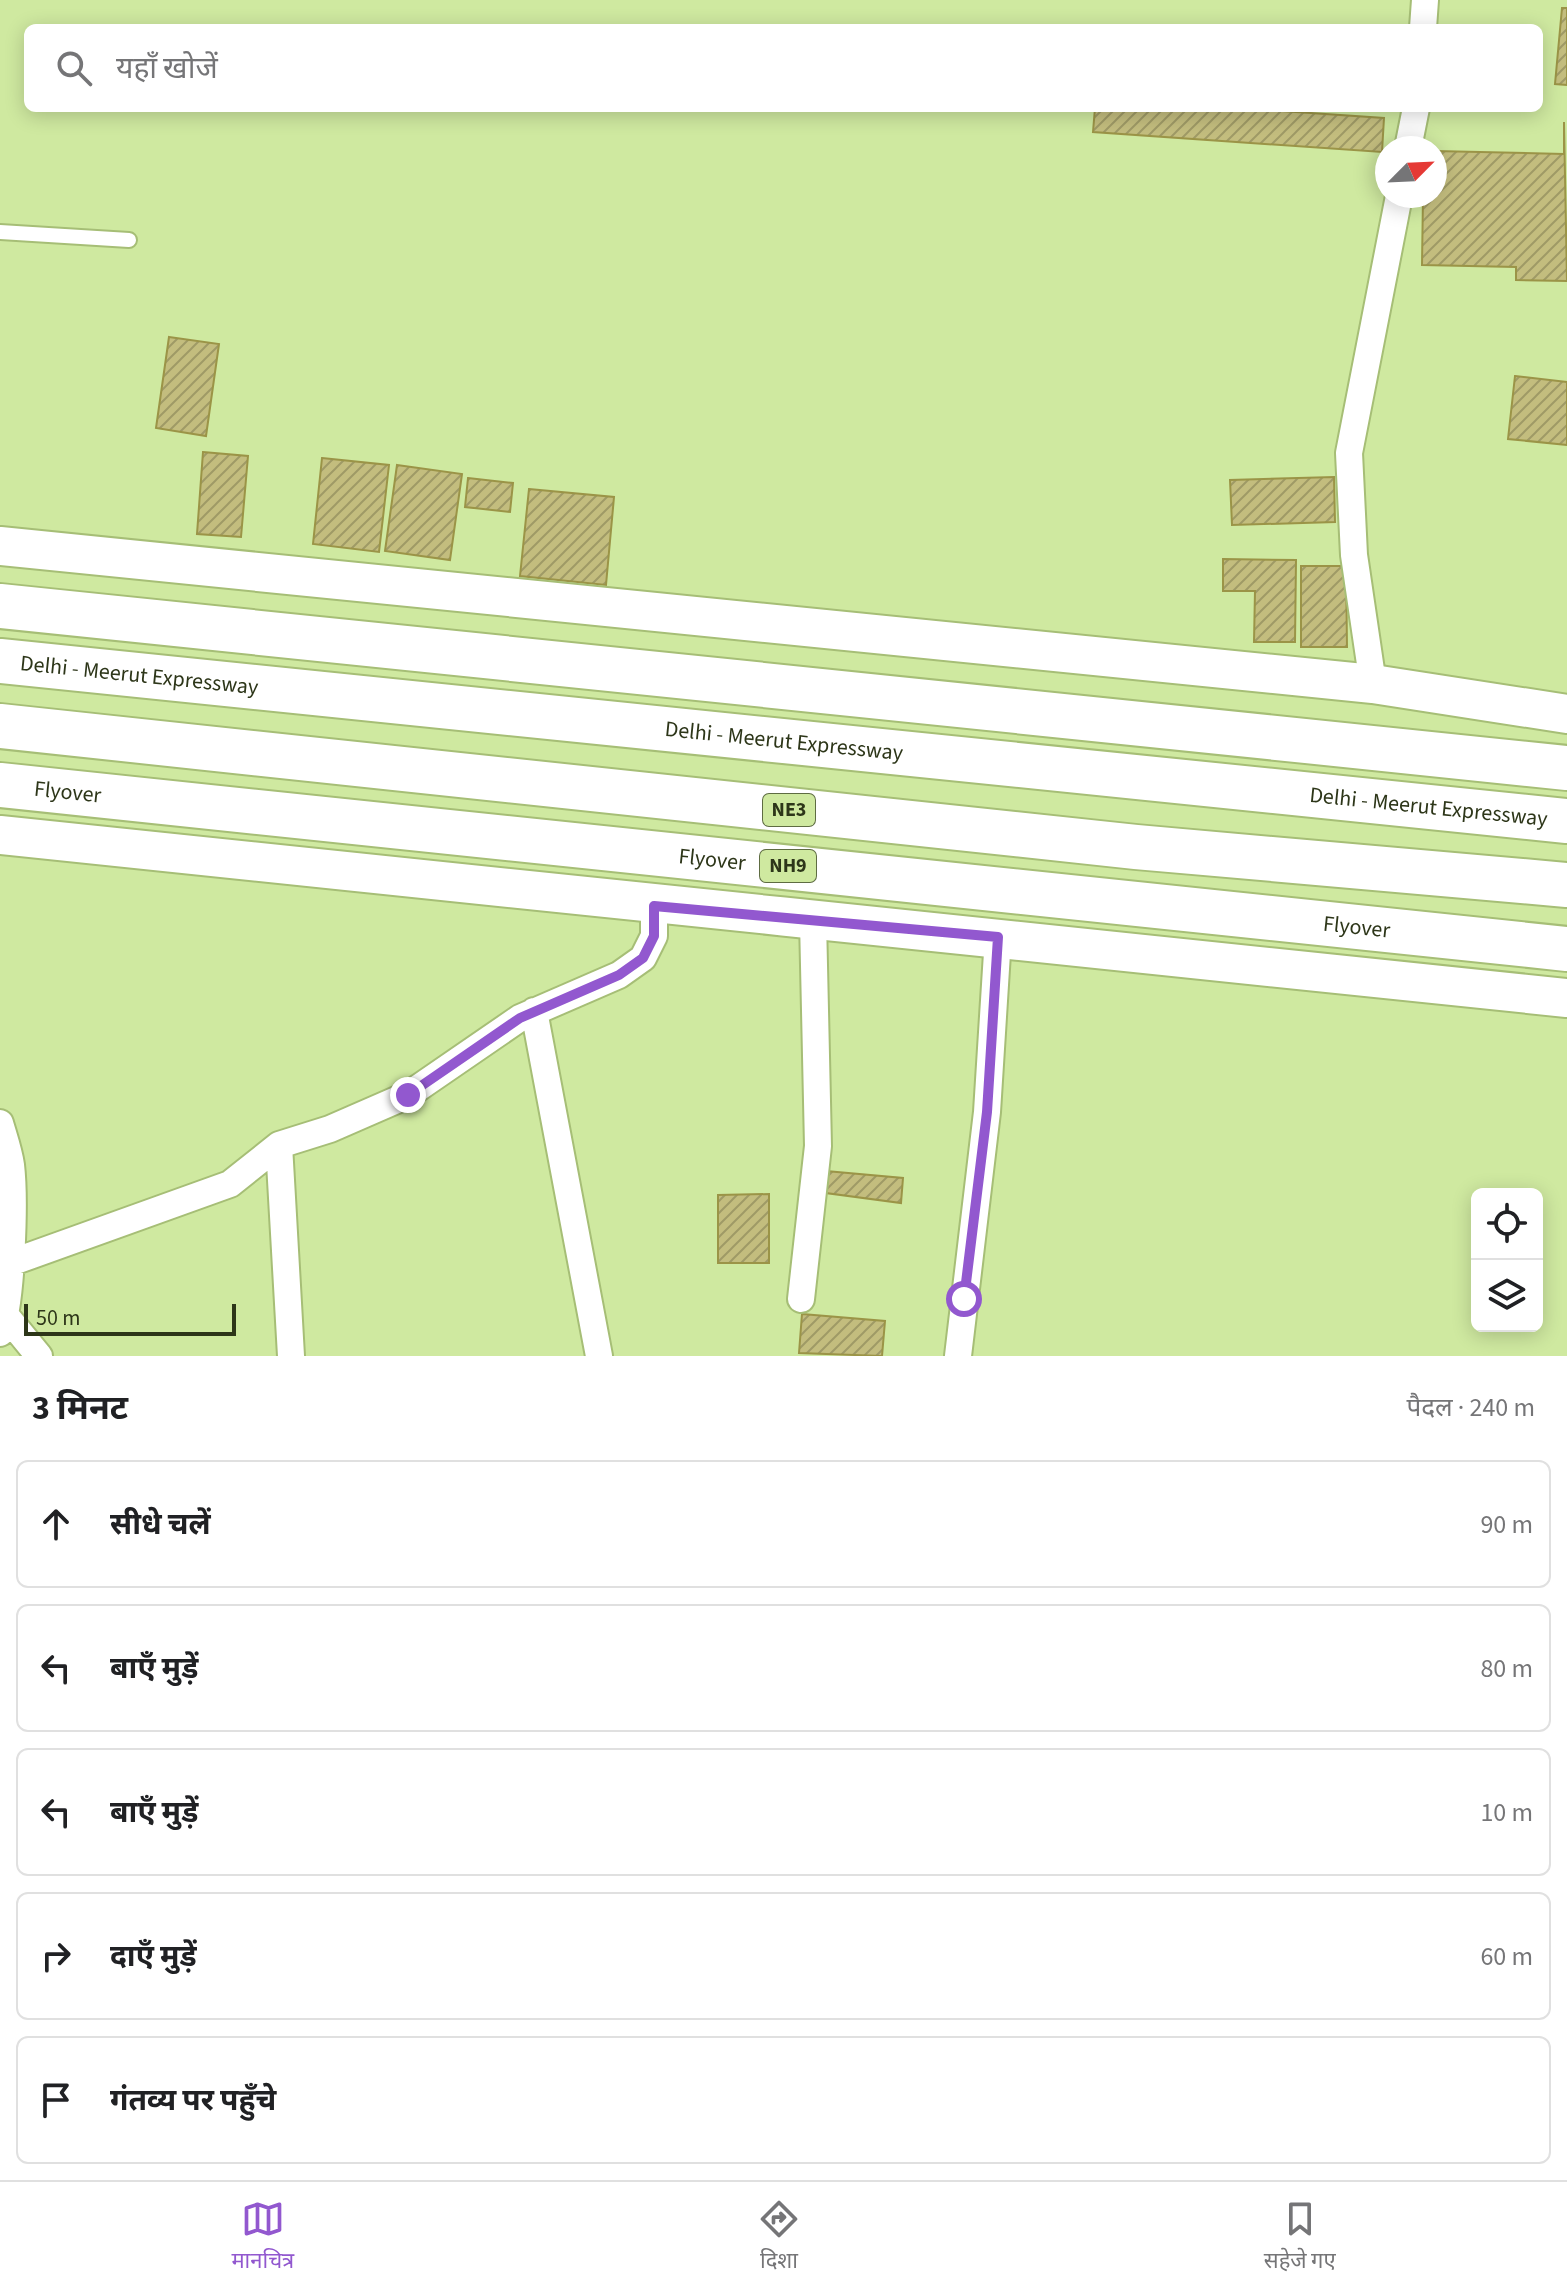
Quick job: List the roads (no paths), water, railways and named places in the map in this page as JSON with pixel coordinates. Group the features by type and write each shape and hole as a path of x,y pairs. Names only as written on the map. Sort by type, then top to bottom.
{"highway":[{"path":"0,606 1567,768"},
{"name":"Delhi - Meerut Expressway","path":"8,662 1567,821"},
{"name":"NE3","path":"6,726 1120,845 1567,885"},
{"name":"Flyover","path":"0,785 1567,949"}],"street":[{"path":"1423,24 1425,0"},
{"path":"1410,136 1415,112"},
{"path":"1373,684 1354,555 1349,453 1397,208"},
{"path":"0,546 1373,684 1567,714"},
{"path":"0,835 654,906 998,937 1567,998"},
{"path":"10,1263 230,1184 279,1145 330,1129 408,1095 534,1011 619,975 643,958 654,936 654,906"},
{"path":"801,1299 818,1146 813,920"},
{"path":"958,1356 987,1112 998,937"},
{"path":"534,1011 599,1356"},
{"path":"0,1126 11,1166 10,1263 4,1325 39,1356"},
{"path":"279,1145 291,1356"}],"lane":[{"path":"0,232 129,240"}]}
